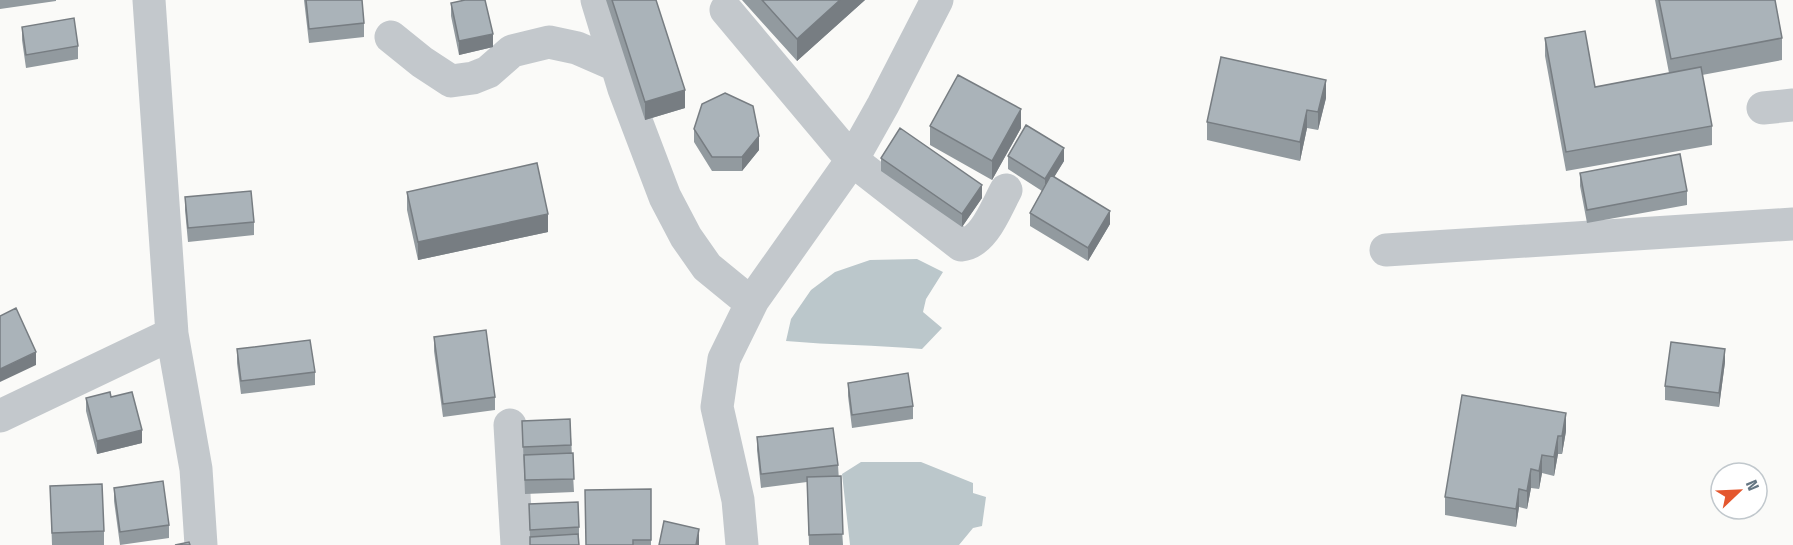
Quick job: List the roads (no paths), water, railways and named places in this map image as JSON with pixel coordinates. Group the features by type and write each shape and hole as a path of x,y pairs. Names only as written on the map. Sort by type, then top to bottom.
{"street":[{"path":"149,0 172,334 196,469 201,545"},
{"path":"597,0 616,65 665,197 686,237 707,267 751,303"},
{"path":"742,545 738,500 717,407 724,359 751,303 852,160 883,105 936,0"},
{"path":"726,10 852,160 962,245 969,245 983,231 1006,190"},
{"path":"391,37 422,63 451,81 473,78 488,72 512,51 549,42 577,48 616,65"},
{"path":"1386,250 1793,224"},
{"path":"0,416 172,334"},
{"path":"510,425 517,545"}]}
